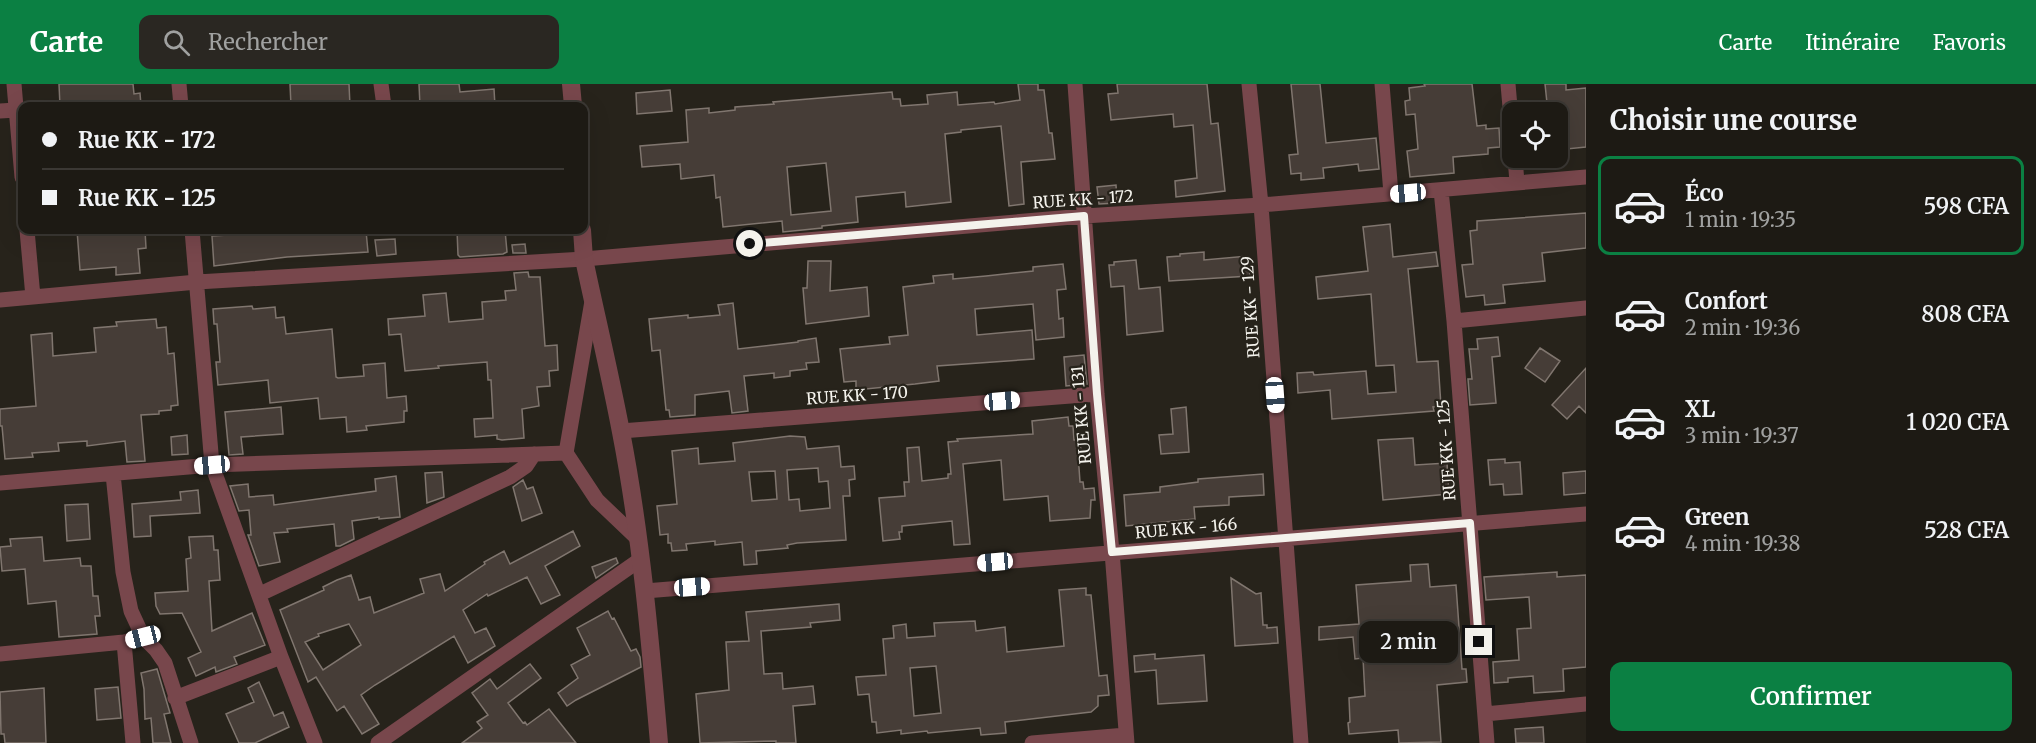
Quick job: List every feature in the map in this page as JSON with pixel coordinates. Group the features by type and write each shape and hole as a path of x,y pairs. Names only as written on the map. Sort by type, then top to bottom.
{"street":[{"path":"14,84 18,132"},
{"path":"179,84 181,102"},
{"path":"381,84 383,102"},
{"path":"571,84 573,102"},
{"name":"RUE KK - 131","path":"1075,84 1097,394 1127,739"},
{"name":"RUE KK - 129","path":"1249,84 1261,205 1301,743"},
{"path":"1382,84 1391,194"},
{"path":"1508,84 1510,102"},
{"path":"0,111 16,110"},
{"path":"1516,168 1517,182"},
{"name":"RUE KK - 172","path":"0,300 198,282 584,259 1084,216 1261,205 1586,177"},
{"name":"RUE KK - 125","path":"1441,190 1454,321 1487,743"},
{"path":"27,234 33,297"},
{"path":"192,234 212,465 281,657 315,743"},
{"path":"582,234 584,259 621,431 638,539 659,743"},
{"path":"592,298 566,453 597,500 638,539"},
{"path":"1454,321 1586,308"},
{"name":"RUE KK - 170","path":"621,431 1097,394"},
{"path":"0,483 212,465 566,453"},
{"path":"260,594 510,477 526,466 534,454"},
{"path":"113,474 123,572 131,611 143,637 165,663 191,743"},
{"name":"RUE KK - 166","path":"645,591 1586,514"},
{"path":"378,743 641,559"},
{"path":"0,654 124,642 143,637"},
{"path":"124,642 133,743"},
{"path":"176,698 281,657"},
{"path":"1485,714 1586,704"},
{"path":"1032,743 1127,739"}],"building":[{"path":"59,84 133,84 134,94 140,93 141,102 60,102"},
{"path":"290,84 349,84 350,102 291,102"},
{"path":"419,84 459,84 460,92 494,89 495,102 420,102"},
{"path":"1018,84 1038,84 1038,90 1044,90 1049,133 1052,133 1055,159 1021,162 1024,204 1009,206 1001,126 945,134 951,202 906,207 905,192 856,197 858,222 822,226 822,228 783,232 782,221 723,227 720,197 716,198 714,175 681,179 680,164 642,167 640,146 688,142 686,110 709,108 709,113 735,110 735,107 774,104 773,102 892,92 893,99 900,99 901,106 928,104 927,95 957,92 958,105 994,102 995,104 1020,100","holes":["826,163 831,211 791,215 787,167"]},
{"path":"1117,84 1207,84 1211,124 1218,123 1225,191 1176,197 1175,181 1197,178 1193,125 1174,127 1173,114 1111,120 1108,94 1118,93"},
{"path":"1291,84 1320,84 1326,143 1376,138 1379,169 1359,171 1358,164 1323,168 1324,178 1301,180 1301,173 1291,174 1289,155 1298,154"},
{"path":"1424,84 1472,84 1477,126 1486,125 1486,129 1499,128 1500,147 1488,148 1488,154 1453,157 1454,173 1410,177 1407,151 1418,149 1415,114 1406,115 1405,101 1410,100 1409,88 1425,86"},
{"path":"1545,84 1566,84 1566,90 1586,88 1586,147 1568,149 1568,102 1547,102"},
{"path":"670,90 672,111 637,114 636,93"},
{"path":"1116,185 1117,203 1099,204 1097,187"},
{"path":"1586,213 1586,248 1542,253 1545,281 1503,285 1505,303 1485,305 1484,295 1466,297 1462,265 1473,264 1470,231 1477,230 1477,221"},
{"path":"1390,224 1393,257 1436,252 1438,266 1408,269 1417,362 1438,361 1441,406 1433,407 1434,411 1332,419 1330,390 1298,393 1297,373 1313,372 1314,375 1366,371 1368,394 1396,392 1394,365 1376,366 1371,294 1318,299 1316,277 1368,271 1363,227"},
{"path":"77,234 145,234 146,248 138,249 140,273 116,275 116,267 80,270"},
{"path":"366,234 368,252 287,257 214,266 212,236"},
{"path":"457,234 505,234 507,252 503,254 460,257"},
{"path":"395,239 396,254 377,256 375,240"},
{"path":"525,244 526,253 513,253 512,245"},
{"path":"1204,252 1204,260 1248,256 1250,276 1169,281 1167,257"},
{"path":"1136,260 1139,289 1160,287 1163,331 1127,335 1124,286 1111,287 1109,265 1114,265 1114,262"},
{"path":"808,261 831,261 830,291 867,287 869,316 806,324 803,288 807,288"},
{"path":"1063,264 1066,289 1057,290 1059,319 1063,318 1064,337 1036,340 1033,304 975,309 977,335 1032,330 1034,359 937,366 939,381 915,384 856,390 856,381 844,382 840,349 890,344 889,337 908,335 903,287 934,283 933,276 953,274 953,279 986,276 1033,271 1033,267"},
{"path":"528,272 529,277 540,277 545,346 557,345 558,370 549,371 550,386 537,387 539,406 522,409 524,438 502,440 497,439 497,435 475,437 474,419 493,418 491,380 488,380 487,362 405,371 401,334 389,335 388,319 425,316 423,295 446,293 449,322 483,319 482,302 506,300 505,291 516,290 514,273"},
{"path":"733,303 738,349 816,338 819,362 806,363 807,369 790,371 790,376 774,378 774,373 744,376 748,411 732,413 729,391 695,395 695,415 670,417 669,410 666,410 660,350 652,351 649,319 720,315 718,305"},
{"path":"252,306 253,309 275,307 276,318 284,317 286,334 332,329 336,377 338,378 364,376 363,365 385,363 387,398 406,396 407,411 404,411 404,422 366,426 367,430 347,432 346,417 320,419 318,398 270,403 268,380 218,385 216,362 220,362 217,324 214,324 213,309"},
{"path":"156,319 157,328 166,327 168,354 174,353 178,405 171,406 171,410 159,411 159,414 141,415 145,461 127,462 125,441 87,446 87,441 58,443 59,451 32,453 33,457 5,459 0,409 36,406 31,335 52,333 53,356 96,352 94,328 117,326 116,322"},
{"path":"1498,337 1500,356 1492,357 1496,403 1470,405 1468,379 1472,379 1469,349 1478,349 1477,339"},
{"path":"1540,348 1560,361 1545,382 1525,368"},
{"path":"1084,355 1087,384 1066,386 1064,357"},
{"path":"1586,368 1586,413 1579,406 1567,419 1552,405"},
{"path":"281,407 283,434 241,437 243,454 229,455 225,412"},
{"path":"1186,407 1189,452 1161,454 1159,435 1173,434 1171,409"},
{"path":"1068,417 1069,426 1073,426 1074,440 1080,440 1081,453 1078,453 1080,482 1083,482 1084,489 1094,488 1095,500 1091,500 1090,518 1050,521 1048,496 1004,500 1001,460 963,464 970,544 954,545 952,521 902,526 902,532 899,532 900,539 883,541 879,498 905,496 904,482 909,482 907,448 919,447 922,481 948,478 948,474 951,474 948,442 958,441 957,439 1033,434 1032,421"},
{"path":"187,435 188,454 172,455 171,437"},
{"path":"790,436 805,437 807,449 839,446 841,467 854,466 855,479 849,480 850,496 843,496 846,540 797,543 787,545 788,548 756,551 757,564 744,565 742,542 715,545 715,541 686,544 687,550 672,551 671,543 668,543 668,534 660,535 657,506 677,504 672,451 698,448 699,464 735,461 733,443","holes":["818,468 819,482 828,481 830,508 800,511 799,499 789,500 787,470","775,471 777,499 752,501 749,472"]},
{"path":"1413,438 1415,465 1447,463 1449,494 1383,500 1378,440"},
{"path":"1505,459 1505,463 1520,462 1522,494 1504,495 1503,484 1490,485 1488,460"},
{"path":"1586,471 1586,493 1564,495 1563,473"},
{"path":"442,472 444,497 427,503 425,473"},
{"path":"1263,474 1264,495 1229,497 1229,505 1194,507 1195,519 1126,526 1124,495 1160,492 1160,487 1198,482 1198,479"},
{"path":"396,476 400,517 352,521 354,539 340,546 336,546 334,524 287,529 288,532 274,533 280,562 259,566 248,535 251,535 249,510 239,511 230,486 248,484 249,497 273,495 274,505 376,491 375,479"},
{"path":"523,480 527,489 533,487 542,513 522,521 513,487"},
{"path":"198,490 200,513 150,516 151,536 134,537 132,504 181,500 180,492"},
{"path":"88,504 90,539 67,541 65,505"},
{"path":"573,531 580,546 545,566 560,595 541,604 527,577 488,596 487,594 463,610 475,633 486,628 495,646 468,663 454,636 361,695 379,724 362,734 344,706 337,711 316,677 308,682 280,610 351,575 359,600 370,597 374,613 424,593 420,579 440,574 445,591 485,564 484,562 504,551 510,564","holes":["349,624 361,645 323,670 305,642 319,636 318,634"]},
{"path":"213,536 214,550 218,550 220,580 209,581 212,631 252,613 265,645 234,657 237,664 216,672 215,667 196,676 188,658 201,652 182,613 160,614 156,606 155,593 188,591 186,559 191,558 189,537"},
{"path":"42,537 44,561 80,558 81,566 91,566 93,596 98,596 100,616 95,616 97,634 59,637 56,601 28,604 25,569 2,571 0,547 11,546 10,539"},
{"path":"616,558 618,563 596,578 592,567"},
{"path":"1428,564 1430,587 1456,585 1462,669 1466,669 1467,682 1437,685 1441,742 1399,743 1398,730 1349,734 1349,698 1365,696 1363,658 1355,659 1353,637 1319,640 1319,627 1359,624 1356,585 1411,581 1410,565"},
{"path":"1557,572 1557,577 1586,575 1586,667 1563,669 1564,691 1534,693 1533,676 1508,678 1508,682 1494,683 1493,662 1519,660 1517,629 1531,628 1529,597 1486,600 1484,577"},
{"path":"1231,578 1256,594 1261,593 1263,625 1267,625 1267,628 1277,627 1278,643 1235,646"},
{"path":"1086,588 1086,595 1091,595 1099,676 1107,675 1109,695 1098,696 1098,706 1091,712 1005,722 1006,733 981,735 980,728 928,733 927,731 901,734 901,730 877,733 876,722 872,722 869,694 858,695 856,677 886,675 883,639 894,638 893,626 906,624 907,638 935,636 934,623 975,621 976,631 1005,627 1007,652 1064,646 1059,590","holes":["936,666 941,713 914,716 910,668"]},
{"path":"839,604 840,620 810,623 811,627 761,631 764,674 782,673 783,689 813,686 815,704 793,706 796,743 776,743 776,741 700,743 696,694 729,690 726,642 749,641 746,612"},
{"path":"608,611 631,651 636,649 641,667 567,706 558,693 578,678 571,665 590,655 577,628"},
{"path":"1155,654 1155,659 1204,655 1207,701 1158,704 1156,670 1135,672 1134,656"},
{"path":"530,664 541,678 508,703 527,725 549,709 576,743 462,743 482,728 477,722 488,715 472,693 490,679 497,689"},
{"path":"157,669 170,713 164,714 171,743 153,743 151,718 145,719 141,673"},
{"path":"259,682 274,716 283,712 289,727 255,743 239,743 226,714 254,702 248,688"},
{"path":"118,687 121,718 97,720 95,689"},
{"path":"44,688 46,743 5,743 4,734 1,734 0,692"},
{"path":"1543,727 1544,743 1516,743 1515,729"}],"route":[{"path":"750,244 1084,216 1097,394 1112,552 1470,523 1479,642"}]}
